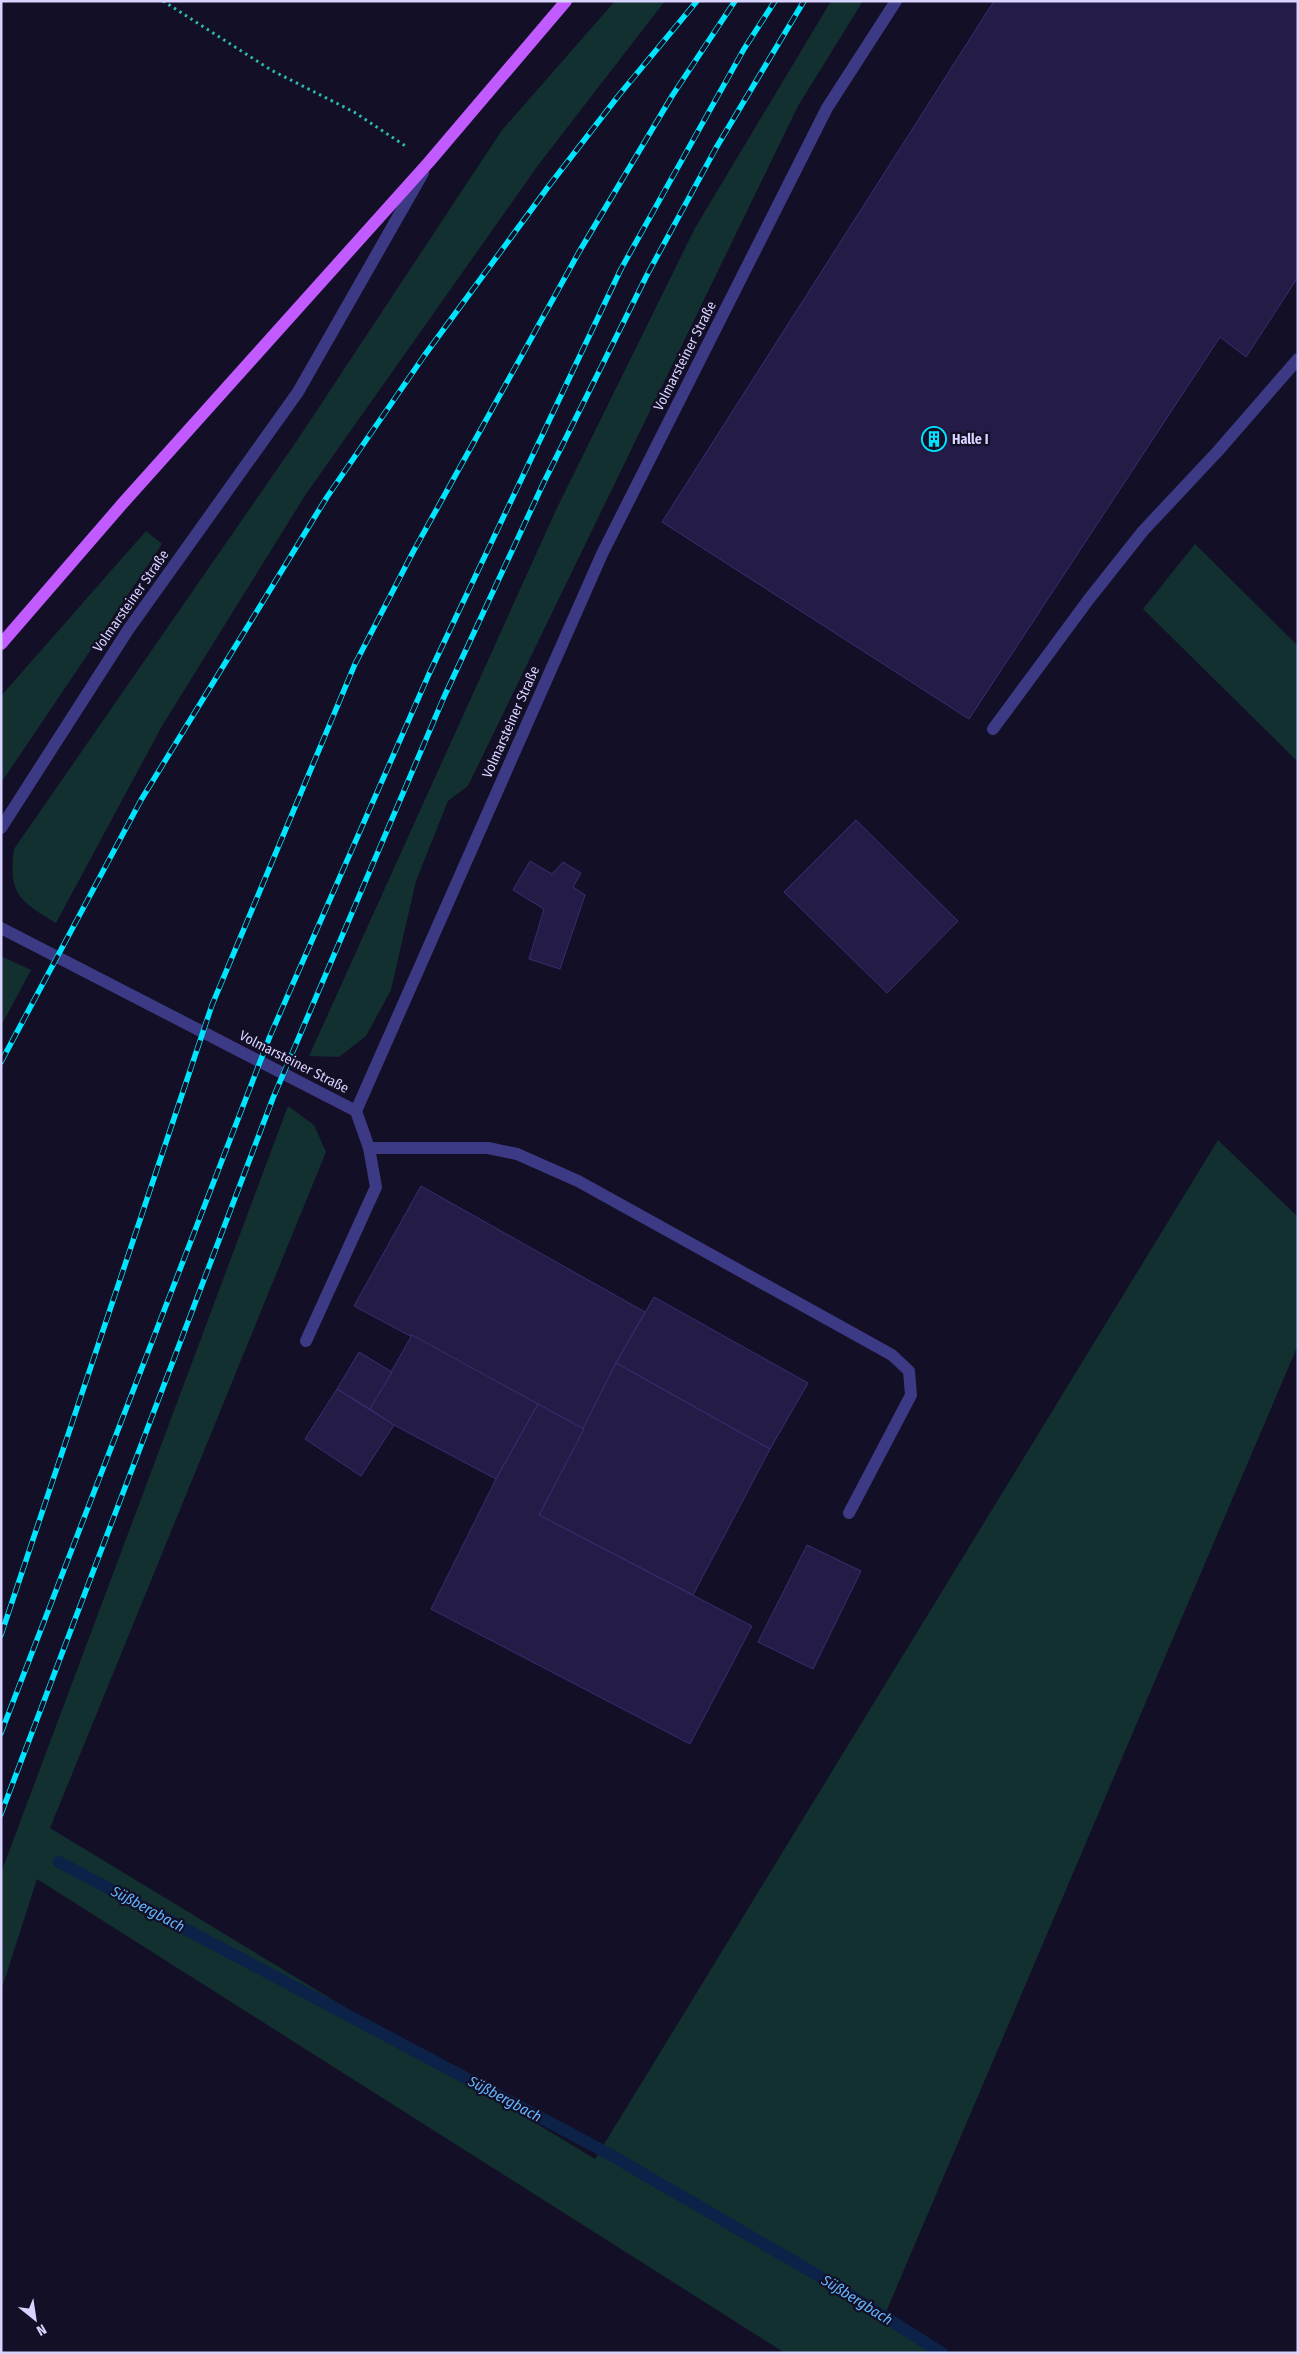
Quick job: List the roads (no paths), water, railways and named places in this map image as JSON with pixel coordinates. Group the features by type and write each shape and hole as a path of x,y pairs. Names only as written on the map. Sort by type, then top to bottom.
{"main road":[{"name":"Volmarsteiner Straße","path":"1,644 123,503 429,162 566,1"}],"street":[{"name":"Volmarsteiner Straße","path":"1,928 356,1111 602,554 827,108 896,1"},
{"name":"Volmarsteiner Straße","path":"1,828 128,630 298,392 429,162"},
{"path":"993,729 1089,599 1143,531 1218,451 1298,359"},
{"path":"306,1340 376,1187 369,1148 356,1111"},
{"path":"369,1148 488,1148 517,1154 578,1182 892,1355 908,1371 910,1395 849,1513"}],"waterway":[{"name":"Süßbergbach","path":"59,1862 609,2154 836,2286 942,2353"}],"railway":[{"path":"1,1062 141,800 327,497 424,356 548,187 619,95 697,1"},
{"path":"1,1635 212,1005 355,664 413,552 579,252 672,96 735,1"},
{"path":"1,1733 270,1036 429,674 621,269 744,49 775,1"},
{"path":"1,1814 273,1098 444,697 544,482 647,275 716,148 804,1"}],"place":[{"name":"Halle I","path":"934,439"}]}
